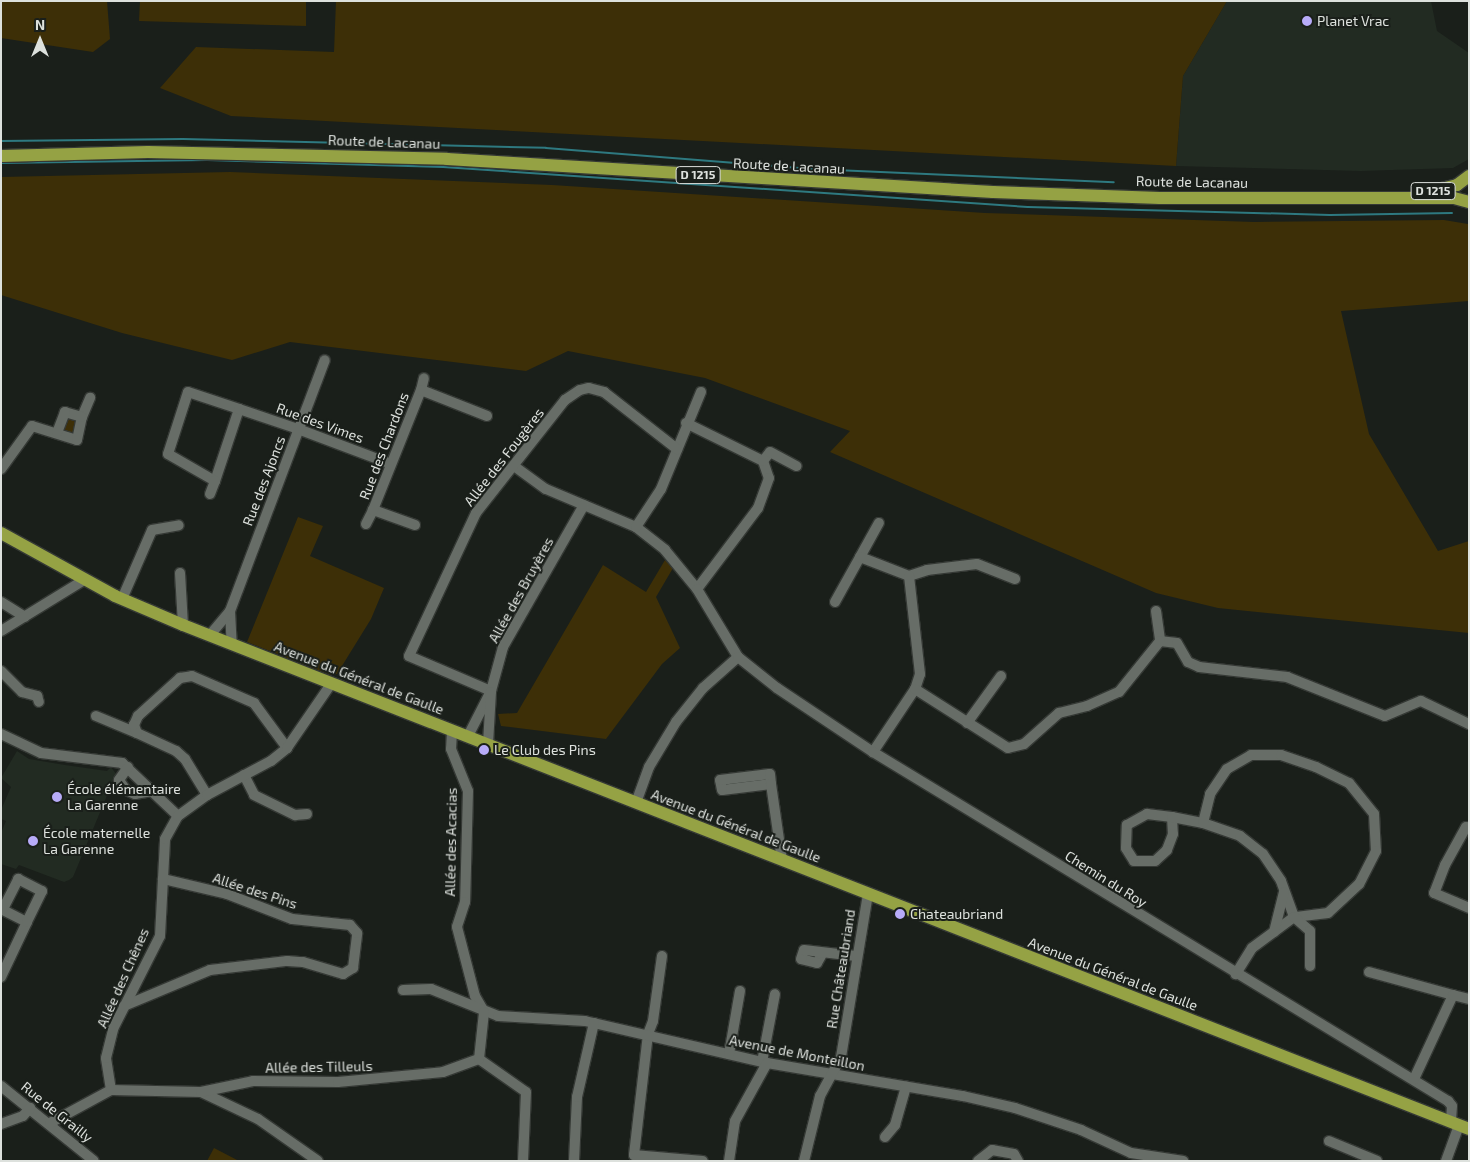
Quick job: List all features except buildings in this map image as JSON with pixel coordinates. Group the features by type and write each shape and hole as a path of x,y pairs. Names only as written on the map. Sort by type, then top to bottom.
{"main road":[{"name":"Route de Lacanau","path":"1,156 148,152 429,158 993,192 1160,198 1454,198 1469,202"},
{"name":"Route de Lacanau","path":"1394,198 1446,189 1469,177 1469,194"},
{"name":"Avenue du Général de Gaulle","path":"1,533 84,580 122,599 210,636 1460,1126"}],"street":[{"name":"Rue des Ajoncs","path":"210,636 230,612 325,360"},
{"path":"421,390 424,378"},
{"name":"Rue des Vimes","path":"214,481 168,454 190,388 239,409 298,428 391,464"},
{"name":"Allée des Fougères","path":"491,691 409,656 476,513 566,400 589,388 604,392 677,449"},
{"name":"Rue des Chardons","path":"415,524 373,510 421,390 487,416"},
{"path":"636,527 661,489 700,392"},
{"path":"1,469 32,426 77,440 82,417 90,398"},
{"path":"210,494 239,409"},
{"path":"57,433 64,412 82,417"},
{"path":"686,423 763,461 769,478 758,508 696,589"},
{"path":"763,461 770,452 796,466"},
{"name":"Chemin du Roy","path":"514,466 546,489 636,527 665,550 696,589 738,657 777,688 874,752 1236,974 1414,1079 1448,1101 1460,1126"},
{"name":"Allée des Bruyères","path":"468,736 491,691 503,647 584,505"},
{"path":"366,524 373,510"},
{"path":"835,602 879,523"},
{"path":"122,599 152,530 179,525"},
{"path":"860,557 909,576 927,570 977,564 1015,579"},
{"path":"180,573 183,625"},
{"path":"874,752 915,689 920,674 909,576"},
{"path":"1,632 84,580"},
{"path":"1,602 25,617"},
{"name":"Rue des Ajoncs","path":"230,612 232,644"},
{"path":"915,689 1008,748 1024,744 1059,713 1087,706 1119,692 1153,655 1160,641 1156,612"},
{"path":"1160,641 1177,643 1188,662 1199,667 1287,677 1384,716 1421,700 1469,724"},
{"path":"636,803 649,768 676,722 703,688 738,657"},
{"path":"1,671 20,691 37,696 39,702"},
{"path":"137,733 134,725 138,716 180,678 192,676 254,703 287,748"},
{"path":"967,723 1001,676"},
{"name":"Allée des Chênes","path":"111,1090 106,1058 113,1029 160,936 166,839 178,816 207,794 271,761 287,748 331,684"},
{"name":"Allée des Bruyères","path":"488,744 491,691"},
{"path":"96,716 176,751 185,759 207,794"},
{"name":"Allée des Acacias","path":"452,730 451,749 468,791 465,902 457,927 475,996 484,1012"},
{"path":"1,734 41,753 122,762 178,816"},
{"path":"1203,822 1210,794 1227,769 1250,755 1281,755 1316,766 1348,783 1374,814 1376,851 1359,884 1328,913 1294,917 1252,948 1236,974"},
{"path":"128,767 119,780 126,790 135,794 152,791"},
{"path":"244,775 254,795 295,815 307,814"},
{"path":"771,784 782,860"},
{"path":"1172,817 1174,834 1167,850 1156,861 1134,861 1126,848 1127,826 1147,814 1172,817 1203,822 1240,836 1264,854 1284,890 1294,917 1310,931 1310,966"},
{"path":"1469,828 1466,827 1445,865 1434,893 1469,908"},
{"path":"1,976 42,891 18,879 2,909 27,922"},
{"name":"Allée des Pins","path":"124,1006 210,970 286,961 303,962 343,974 353,968 357,932 350,925 292,919 228,894 163,879"},
{"path":"1274,932 1284,890"},
{"name":"Rue Châteaubriand","path":"804,1161 820,1096 841,1057 856,956 868,894"},
{"path":"819,952 856,956"},
{"path":"662,956 653,1021 648,1034 634,1155 703,1161"},
{"path":"1370,972 1469,999"},
{"name":"Avenue de Monteillon","path":"403,990 431,989 484,1012 594,1022 765,1063 906,1086 1015,1108 1081,1130 1130,1157 1183,1161"},
{"path":"729,1054 740,991"},
{"path":"729,1161 735,1121 765,1063 775,994"},
{"path":"1414,1079 1453,994"},
{"path":"484,1012 479,1059 526,1092 523,1161"},
{"path":"574,1161 577,1097 594,1022"},
{"name":"Allée des Tilleuls","path":"111,1090 201,1092 253,1081 338,1082 414,1077 443,1072 479,1059"},
{"name":"Rue de Grailly","path":"1,1086 50,1123 94,1161"},
{"path":"885,1137 895,1125 906,1086"},
{"path":"50,1123 111,1090"},
{"path":"201,1092 258,1119 318,1161"},
{"path":"1,1124 23,1116 30,1108"},
{"path":"1446,1161 1460,1126"},
{"path":"1329,1141 1377,1161"},
{"path":"978,1161 992,1150 1014,1154 1018,1161"}],"shaded area":[{"path":"1,1 107,1 110,39 93,52 1,38"},
{"path":"140,1 306,1 306,26 139,21"},
{"path":"336,1 1227,1 1183,76 1176,166 231,116 160,88 196,47 334,52"},
{"path":"1227,1 1431,1 1437,31 1469,53 1469,159 1453,168 1361,171 1176,166 1183,76"},
{"path":"230,172 552,185 985,213 1254,222 1444,220 1468,224 1469,301 1341,311 1369,434 1438,551 1469,541 1469,633 1218,608 1156,593 830,452 850,431 705,378 568,351 526,371 290,342 232,360 122,333 1,295 1,177"},
{"path":"66,417 78,419 76,434 65,435 62,427"},
{"path":"298,517 323,526 310,556 384,588 371,619 337,674 331,675 247,642"},
{"path":"665,560 673,568 656,597 680,648 662,664 606,739 501,726 498,714 517,713 603,565 646,592"},
{"name":"École élémentaire La Garenne","path":"17,751 29,759 107,771 111,767 116,774 73,877 64,882 19,865 16,869 1,864 1,833 6,821 1,819 1,810 11,787 1,778"},
{"path":"214,1148 239,1161 207,1161"}],"waterway":[{"path":"1,141 183,139 546,148 812,169 1114,182"},
{"path":"1,163 207,160 443,167 1028,207 1330,215 1452,213"}],"place":[{"name":"Planet Vrac","path":"1307,21"},
{"name":"Le Club des Pins","path":"484,750"},
{"name":"École élémentaire La Garenne","path":"57,797"},
{"name":"École maternelle La Garenne","path":"33,841"},
{"name":"Chateaubriand","path":"900,914"}]}
